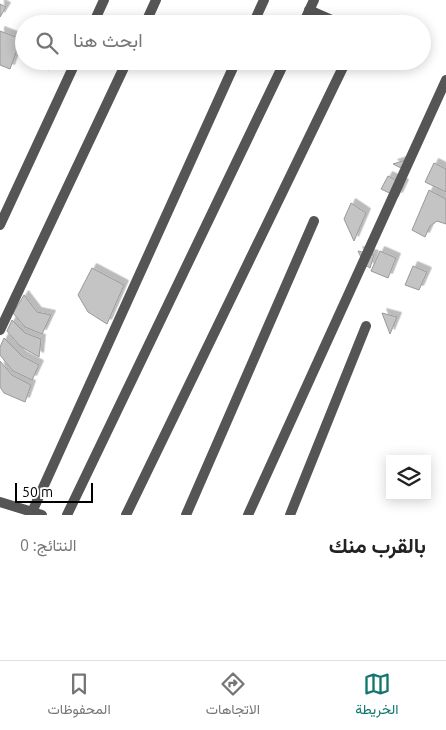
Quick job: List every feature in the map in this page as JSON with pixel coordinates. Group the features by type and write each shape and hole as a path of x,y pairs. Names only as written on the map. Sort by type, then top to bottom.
{"street":[{"path":"97,15 104,0"},
{"path":"149,15 156,0"},
{"path":"257,15 264,0"},
{"path":"312,5 327,15"},
{"path":"0,225 4,208 72,70"},
{"path":"0,330 123,70"},
{"path":"0,502 37,514 232,70"},
{"path":"67,515 281,70"},
{"path":"126,515 342,70"},
{"path":"248,515 446,80"},
{"path":"186,515 314,222"},
{"path":"290,515 366,326"}],"building":[{"path":"0,4 6,7 0,17"},
{"path":"0,31 15,37 15,55 10,69 0,65"},
{"path":"406,160 401,168 393,164"},
{"path":"434,163 446,169 446,192 425,182"},
{"path":"388,176 404,184 398,197 381,189"},
{"path":"429,190 446,199 446,224 437,221 430,226 425,237 412,230"},
{"path":"351,203 366,213 354,241 344,219"},
{"path":"358,251 374,255 370,268 365,265"},
{"path":"380,251 396,258 388,278 371,271"},
{"path":"413,266 427,272 419,290 405,285"},
{"path":"92,268 124,285 107,324 88,312 78,295"},
{"path":"24,295 37,312 51,315 42,334 25,327 13,313"},
{"path":"382,313 397,317 390,334"},
{"path":"12,320 25,333 41,339 39,357 20,346 7,331"},
{"path":"4,338 22,356 39,365 32,380 13,371 0,355 0,347"},
{"path":"0,361 12,375 31,385 25,402 4,393 0,387"}]}
